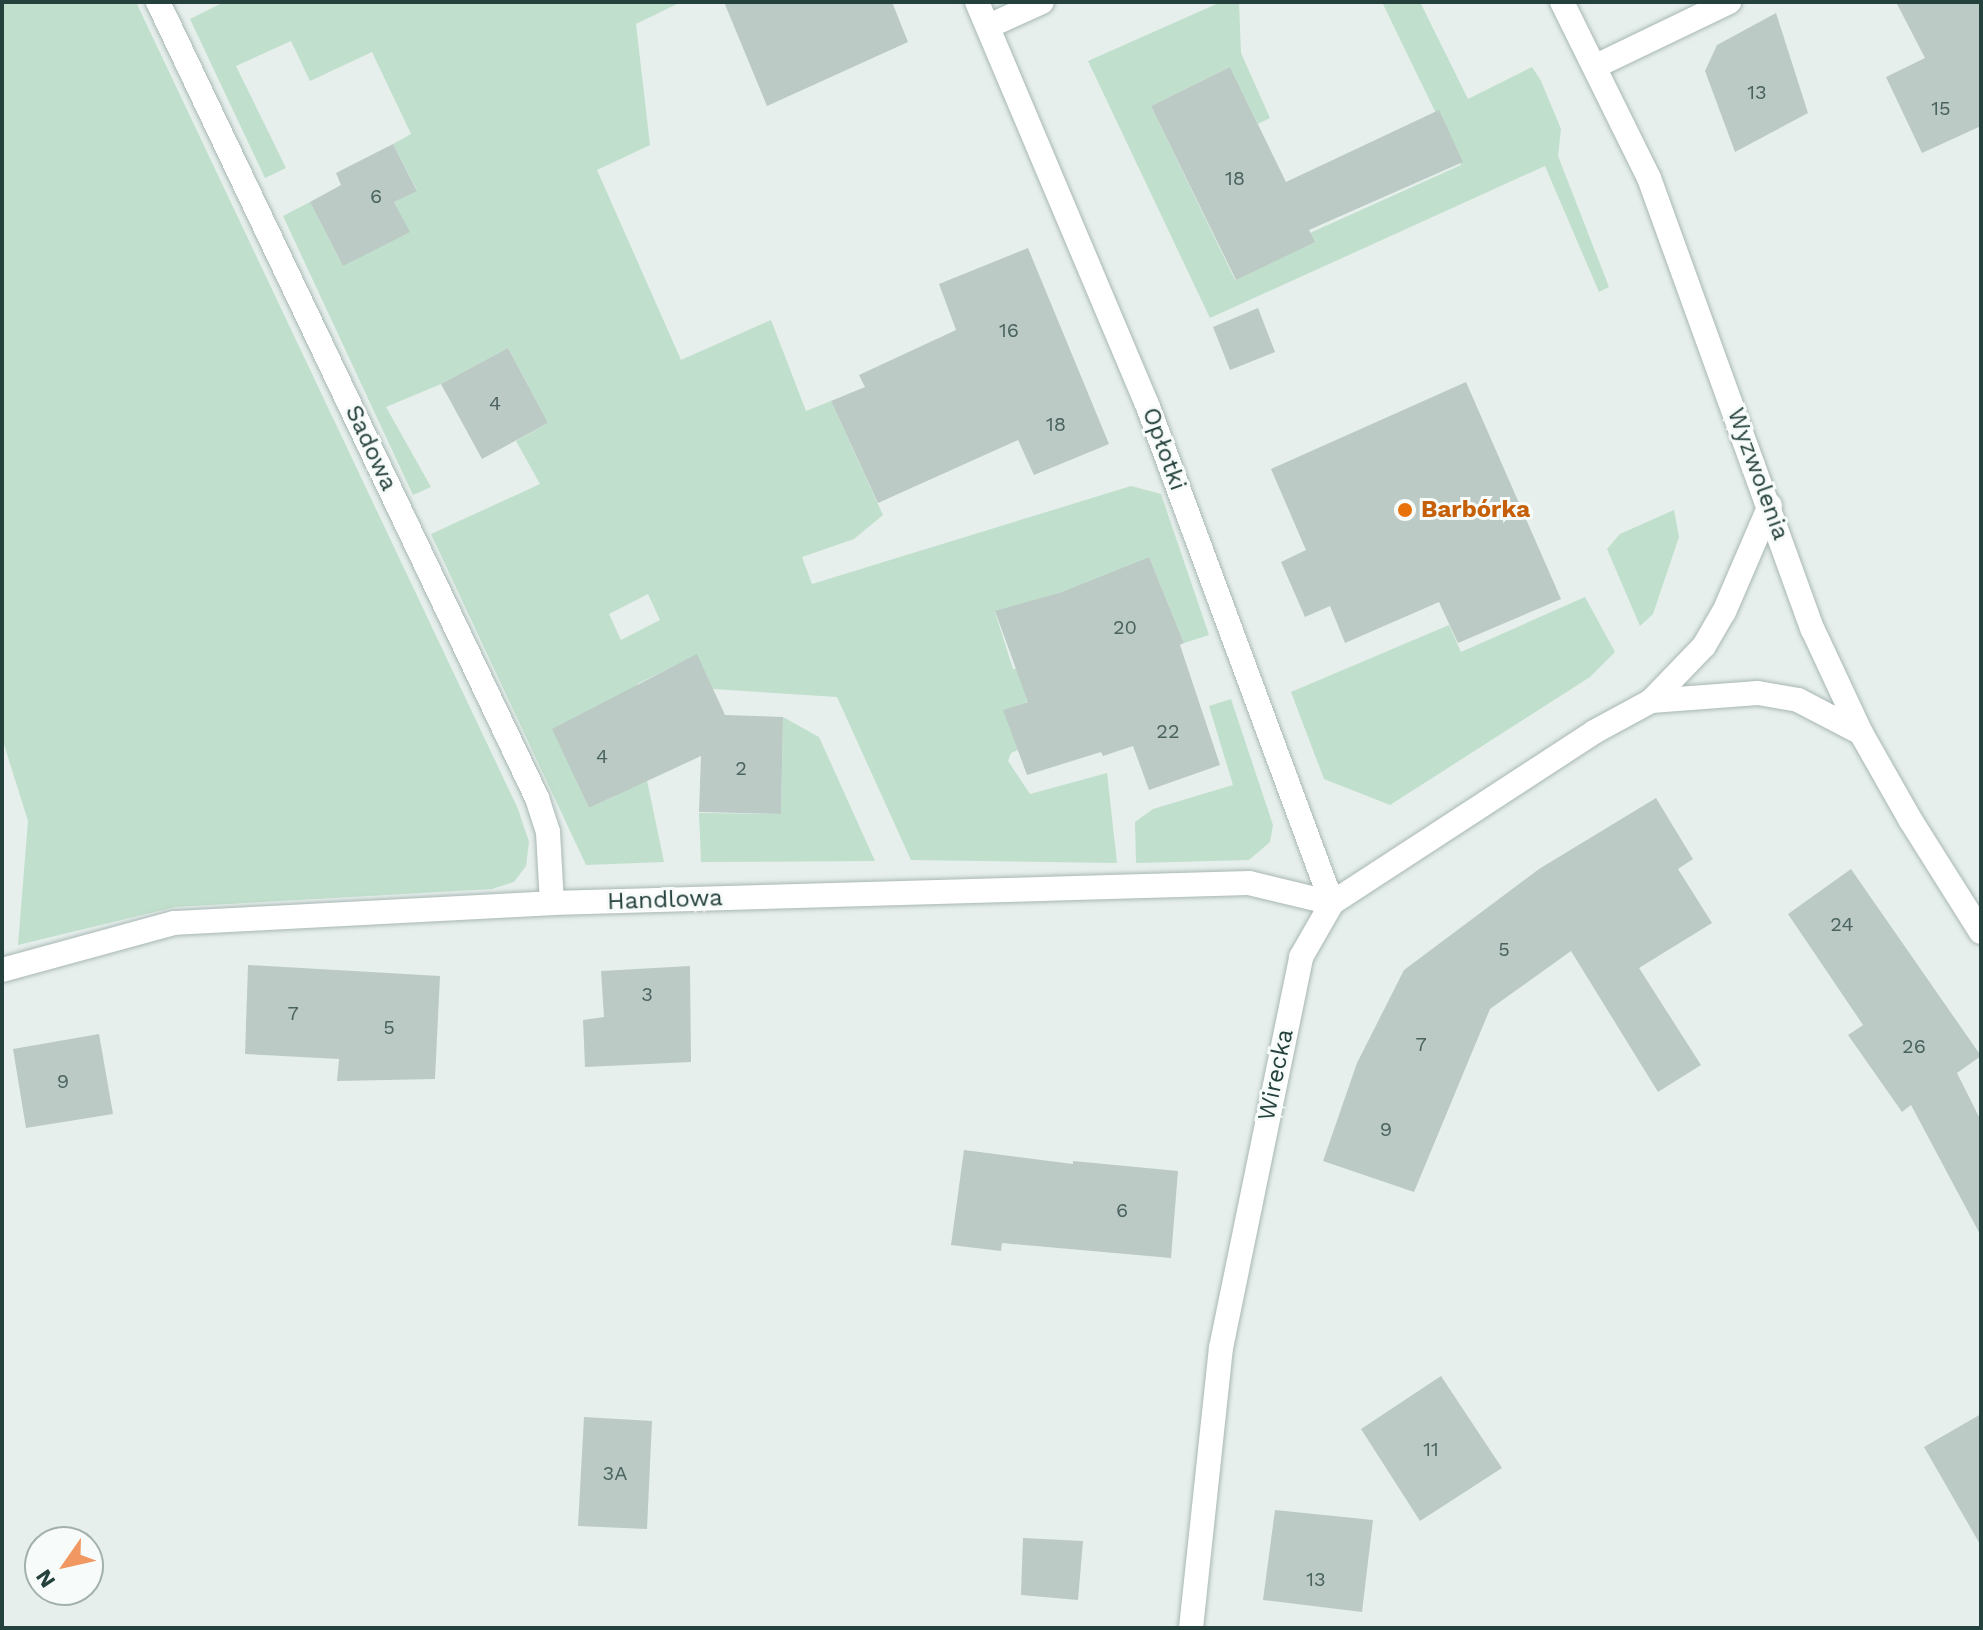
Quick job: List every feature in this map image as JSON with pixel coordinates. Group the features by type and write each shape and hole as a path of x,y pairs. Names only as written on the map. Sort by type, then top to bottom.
{"street":[{"name":"Sadowa","path":"158,2 537,798 548,832 552,903"},
{"name":"Opłotki","path":"977,2 1147,404 1332,903"},
{"path":"989,26 1042,2"},
{"name":"Wyzwolenia","path":"1562,2 1649,178 1813,630 1861,733 1911,821 1981,932"},
{"path":"1596,66 1729,2"},
{"name":"Wirecka","path":"1191,1628 1221,1348 1301,957 1332,903 1594,732 1651,701 1711,635 1742,576 1770,505"},
{"name":"Wirecka","path":"1651,701 1758,693 1798,700 1861,733"},
{"name":"Handlowa","path":"2,970 174,923 552,903 1249,883 1332,903"}],"green space":[{"path":"2,2 136,2 518,809 529,842 526,866 514,882 492,889 175,907 18,945 28,821 2,738"},
{"path":"224,2 681,2 636,24 650,145 597,170 681,360 771,320 806,411 831,401 883,515 854,539 802,557 812,584 1131,486 1161,494 1209,635 1184,643 1149,557 1059,593 995,612 1013,669 1050,659 1056,692 1004,710 1018,750 1011,753 1008,761 1030,794 1107,773 1117,863 911,860 837,697 713,689 697,655 637,684 661,732 553,729 589,808 615,796 611,783 644,766 664,862 586,865 431,534 540,484 516,441 548,423 508,348 441,384 386,407 431,487 413,495 283,216 310,202 343,266 409,231 394,202 417,190 393,144 411,134 372,52 310,81 291,41 236,66 286,168 265,178 190,19","holes":["648,594 660,620 621,640 609,614"]},
{"path":"1221,2 1239,2 1241,53 1270,118 1258,124 1230,67 1151,106 1235,280 1314,242 1310,233 1461,165 1382,2 1420,2 1468,99 1532,67 1561,129 1558,156 1609,287 1599,292 1545,166 1210,318 1088,61"},
{"path":"1674,510 1679,537 1653,614 1640,626 1607,549 1620,534"},
{"path":"1585,597 1615,652 1590,677 1390,805 1324,779 1291,692 1449,625 1461,652"},
{"path":"1231,699 1273,825 1270,842 1249,860 1136,863 1135,822 1153,809 1233,785 1209,706"},
{"path":"783,717 819,737 875,861 701,862 699,813 781,814"}],"building":[{"path":"724,2 892,2 908,42 767,106"},
{"path":"1896,2 1981,2 1981,126 1922,153 1886,77 1925,58"},
{"path":"1776,13 1808,113 1735,152 1705,71 1717,45"},
{"path":"1230,67 1286,182 1439,110 1463,162 1309,230 1315,242 1236,280 1151,106"},
{"path":"393,144 417,191 394,202 410,232 343,266 310,202 341,185 336,173"},
{"path":"1028,248 1109,444 1034,475 1018,440 878,503 831,401 865,387 859,375 956,330 939,284"},
{"path":"1258,308 1275,352 1230,370 1213,327"},
{"path":"508,348 548,423 482,459 441,384"},
{"name":"Barbórka","path":"1466,382 1561,599 1458,643 1439,602 1345,643 1330,606 1305,617 1281,562 1306,550 1271,469"},
{"path":"1149,557 1184,643 1180,645 1220,765 1149,790 1133,746 1103,756 1101,752 1027,775 1003,710 1028,702 995,611 1059,593"},
{"path":"697,654 725,715 783,717 781,814 699,812 701,756 589,808 552,729"},
{"path":"1656,798 1693,859 1678,869 1712,923 1639,968 1701,1065 1658,1092 1571,951 1490,1009 1414,1192 1323,1161 1357,1063 1404,970 1539,869"},
{"path":"1851,869 1981,1056 1957,1073 1981,1121 1981,1236 1911,1105 1902,1112 1848,1035 1863,1025 1788,914"},
{"path":"248,965 440,976 435,1079 337,1081 339,1059 245,1054"},
{"path":"690,966 691,1062 585,1067 583,1020 604,1017 601,971"},
{"path":"99,1034 113,1114 26,1128 13,1049"},
{"path":"964,1150 1073,1164 1073,1161 1178,1171 1171,1258 1002,1243 1001,1251 951,1245"},
{"path":"1441,1376 1502,1468 1420,1521 1361,1429"},
{"path":"1981,1414 1981,1546 1924,1447"},
{"path":"584,1417 652,1421 647,1529 578,1526"},
{"path":"1275,1510 1373,1520 1362,1612 1263,1600"},
{"path":"1023,1538 1083,1541 1078,1600 1021,1595"}],"place":[{"name":"Barbórka","path":"1405,510"}]}
